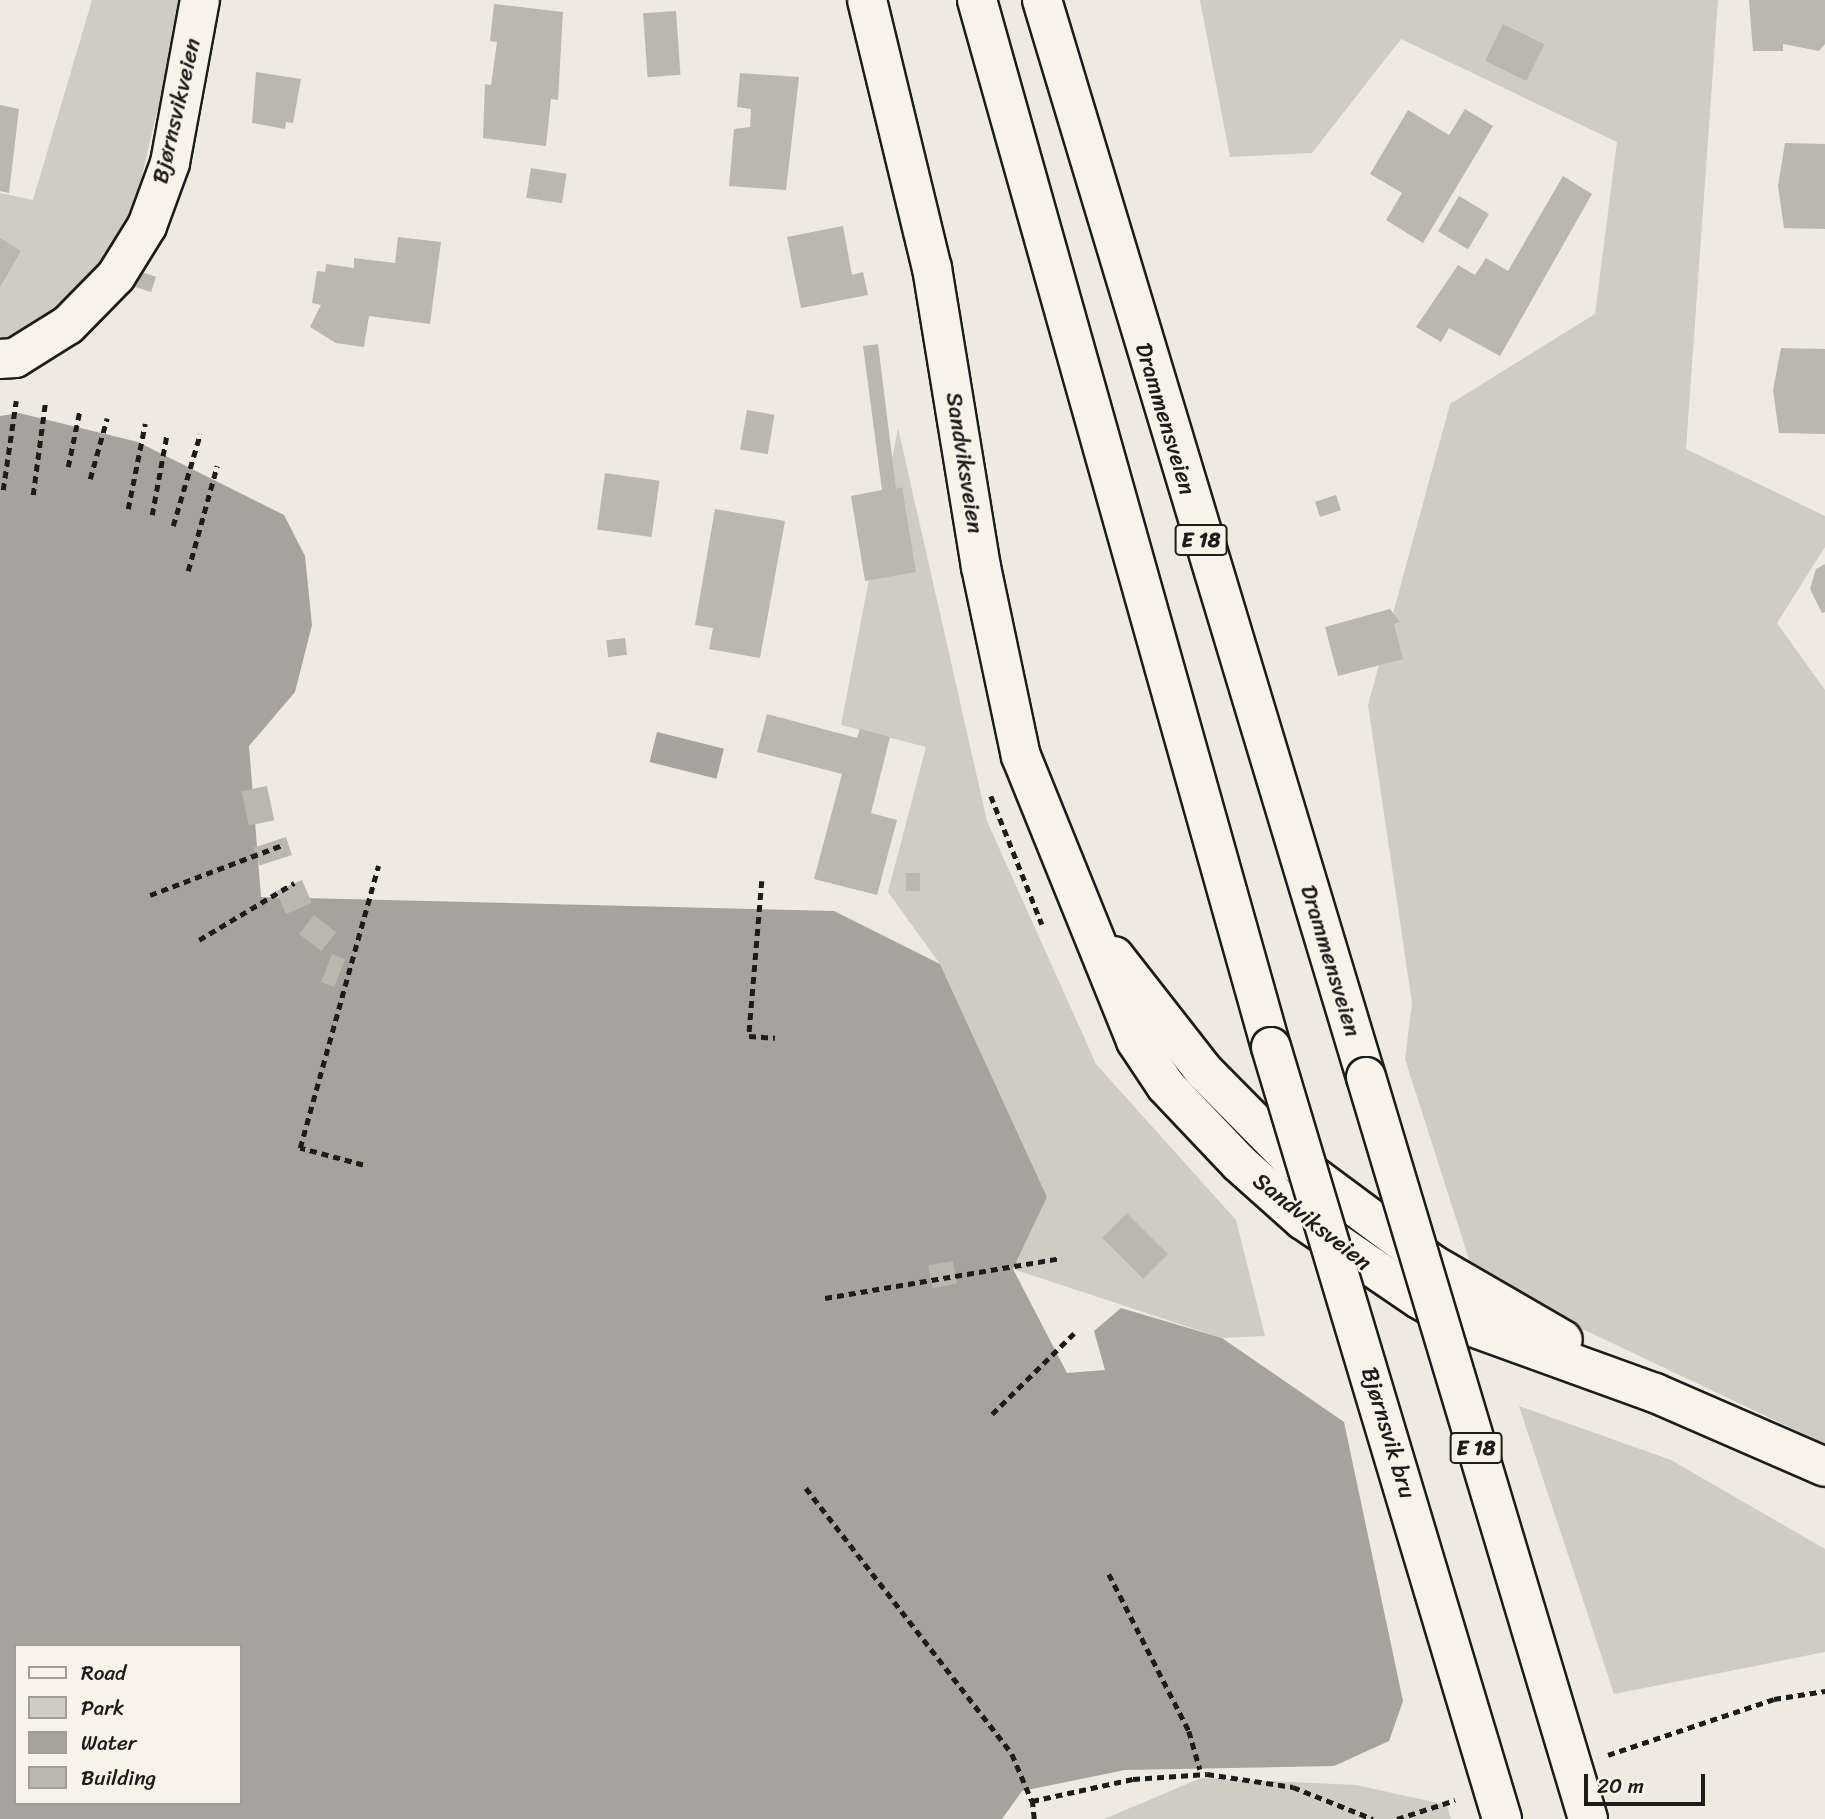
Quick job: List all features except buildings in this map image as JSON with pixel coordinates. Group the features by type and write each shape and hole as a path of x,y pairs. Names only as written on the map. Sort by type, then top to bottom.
{"main road":[{"name":"Bjørnsvikveien","path":"0,359 15,359 68,326 116,276 147,226 170,163 200,0"},
{"name":"Sandviksveien","path":"867,0 932,268 999,665 1030,786 1085,918 1190,1054 1292,1160 1452,1277 1655,1393 1825,1467"},
{"name":"Bjørnsvik bru","path":"977,0 1271,1047 1502,1819"},
{"name":"Drammensveien","path":"1042,0 1588,1819"}],"path":[{"path":"3,490 16,401"},
{"path":"33,495 45,404"},
{"path":"68,467 80,409"},
{"path":"90,479 107,418"},
{"path":"128,509 145,424"},
{"path":"152,515 167,433"},
{"path":"173,526 200,434"},
{"path":"188,571 217,466"},
{"path":"987,782 1045,929"},
{"path":"150,895 282,845"},
{"path":"363,1166 300,1148 378,866"},
{"path":"762,881 749,1036 775,1038"},
{"path":"199,940 294,883"},
{"path":"825,1297 1061,1258"},
{"path":"992,1414 1074,1333"},
{"path":"806,1488 1012,1754 1031,1801 1034,1819"},
{"path":"1109,1574 1189,1731 1200,1769"},
{"path":"1636,1747 1774,1699 1825,1691"},
{"path":"1031,1801 1133,1779 1207,1774 1293,1787 1373,1819"},
{"path":"1397,1819 1434,1807"}],"green space":[{"path":"92,0 183,0 132,219 96,271 56,310 0,342 0,193 33,200"},
{"path":"1200,0 1718,0 1686,449 1825,516 1825,547 1777,623 1825,690 1825,1444 1475,1278 1405,1059 1412,1003 1368,705 1450,404 1595,314 1617,142 1401,39 1312,153 1230,157"},
{"path":"898,428 987,821 1096,1064 1236,1220 1265,1336 1222,1338 1013,1269 1047,1197 940,964 888,892 926,747 841,725"},
{"path":"1519,1406 1671,1460 1825,1549 1825,1652 1614,1694"},
{"path":"1201,1778 1356,1785 1447,1805 1451,1819 1104,1819"}],"water":[{"path":"19,413 138,442 284,515 305,556 312,625 295,692 249,746 261,897 834,911 940,964 1047,1197 1013,1269 1067,1373 1105,1370 1094,1331 1121,1308 1222,1338 1344,1422 1403,1701 1389,1741 1334,1766 1125,1770 1022,1791 1002,1819 0,1819 0,416"},
{"path":"657,732 724,749 716,779 650,762"}]}
